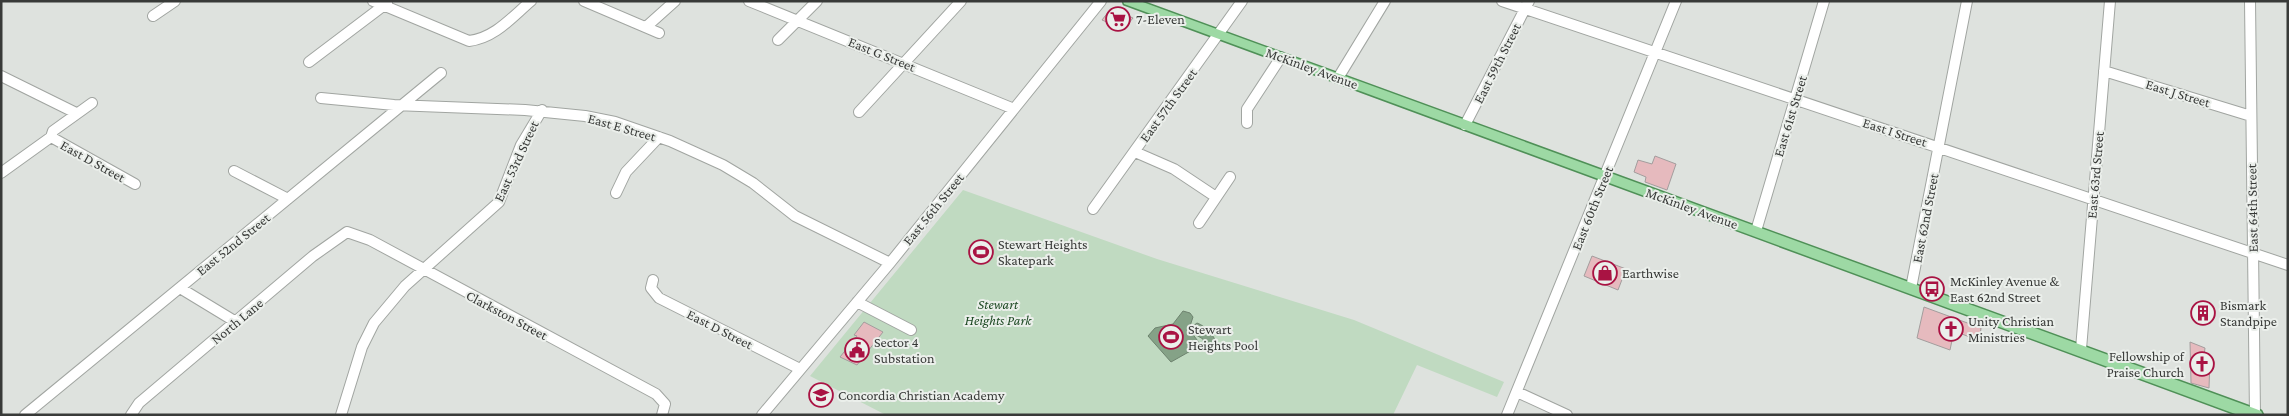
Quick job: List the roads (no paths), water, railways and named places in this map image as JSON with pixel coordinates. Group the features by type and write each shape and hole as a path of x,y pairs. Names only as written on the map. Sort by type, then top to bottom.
{"main road":[{"name":"McKinley Avenue","path":"1128,1 2080,349 2255,415"}],"street":[{"path":"153,16 175,1"},
{"path":"373,1 387,4 463,40 475,41 494,32 531,1"},
{"path":"584,1 660,33"},
{"path":"646,27 675,1"},
{"name":"East G Street","path":"749,1 1014,109"},
{"path":"778,40 817,1"},
{"path":"859,112 960,1"},
{"name":"East 56th Street","path":"762,415 890,263 1101,1"},
{"name":"East 57th Street","path":"1093,208 1242,1"},
{"path":"1338,78 1385,1"},
{"name":"East I Street","path":"1502,1 1527,5 1656,53 1939,146 2288,265"},
{"name":"East 60th Street","path":"1507,415 1676,1"},
{"name":"East 61st Street","path":"1756,231 1824,1"},
{"name":"East 62nd Street","path":"1911,288 1967,1"},
{"name":"East 63rd Street","path":"2080,349 2110,1"},
{"name":"East 64th Street","path":"2250,1 2255,415"},
{"path":"309,62 387,4"},
{"name":"East 59th Street","path":"1465,125 1527,5"},
{"path":"1247,123 1247,109 1281,57"},
{"name":"East J Street","path":"2104,71 2251,116"},
{"name":"East 52nd Street","path":"25,415 441,73"},
{"path":"1,76 76,113"},
{"name":"East E Street","path":"321,98 402,106 542,110 602,120 659,137 730,169 758,187 775,203 798,217 890,263"},
{"path":"1,173 51,137 53,131 76,113 92,104"},
{"name":"East 53rd Street","path":"342,415 368,335 389,303 501,198 521,145 542,110"},
{"name":"East D Street","path":"51,137 135,184"},
{"path":"616,193 626,172 659,137"},
{"path":"1134,152 1174,169 1216,197"},
{"path":"234,171 288,199"},
{"path":"1199,223 1230,177"},
{"name":"Clarkston Street","path":"347,232 370,240 656,394 664,402 665,407 662,415"},
{"name":"North Lane","path":"131,415 140,403 327,245 347,232"},
{"name":"East D Street","path":"653,280 651,290 659,298 800,369"},
{"path":"180,288 236,322"},
{"path":"857,302 911,330"},
{"path":"1517,392 1567,415"}],"place":[{"name":"7-Eleven","path":"1118,19"},
{"name":"Stewart Heights Skatepark","path":"981,252"},
{"name":"Earthwise","path":"1605,273"},
{"name":"McKinley Avenue & East 62nd Street","path":"1932,289"},
{"name":"Bismark Standpipe","path":"2203,313"},
{"name":"Unity Christian Ministries","path":"1951,329"},
{"name":"Stewart Heights Pool","path":"1171,337"},
{"name":"Sector 4 Substation","path":"857,350"},
{"name":"Fellowship of Praise Church","path":"2202,364"},
{"name":"Concordia Christian Academy","path":"821,395"}],"park label":[{"name":"Stewart Heights Park","path":"998,312"}]}
